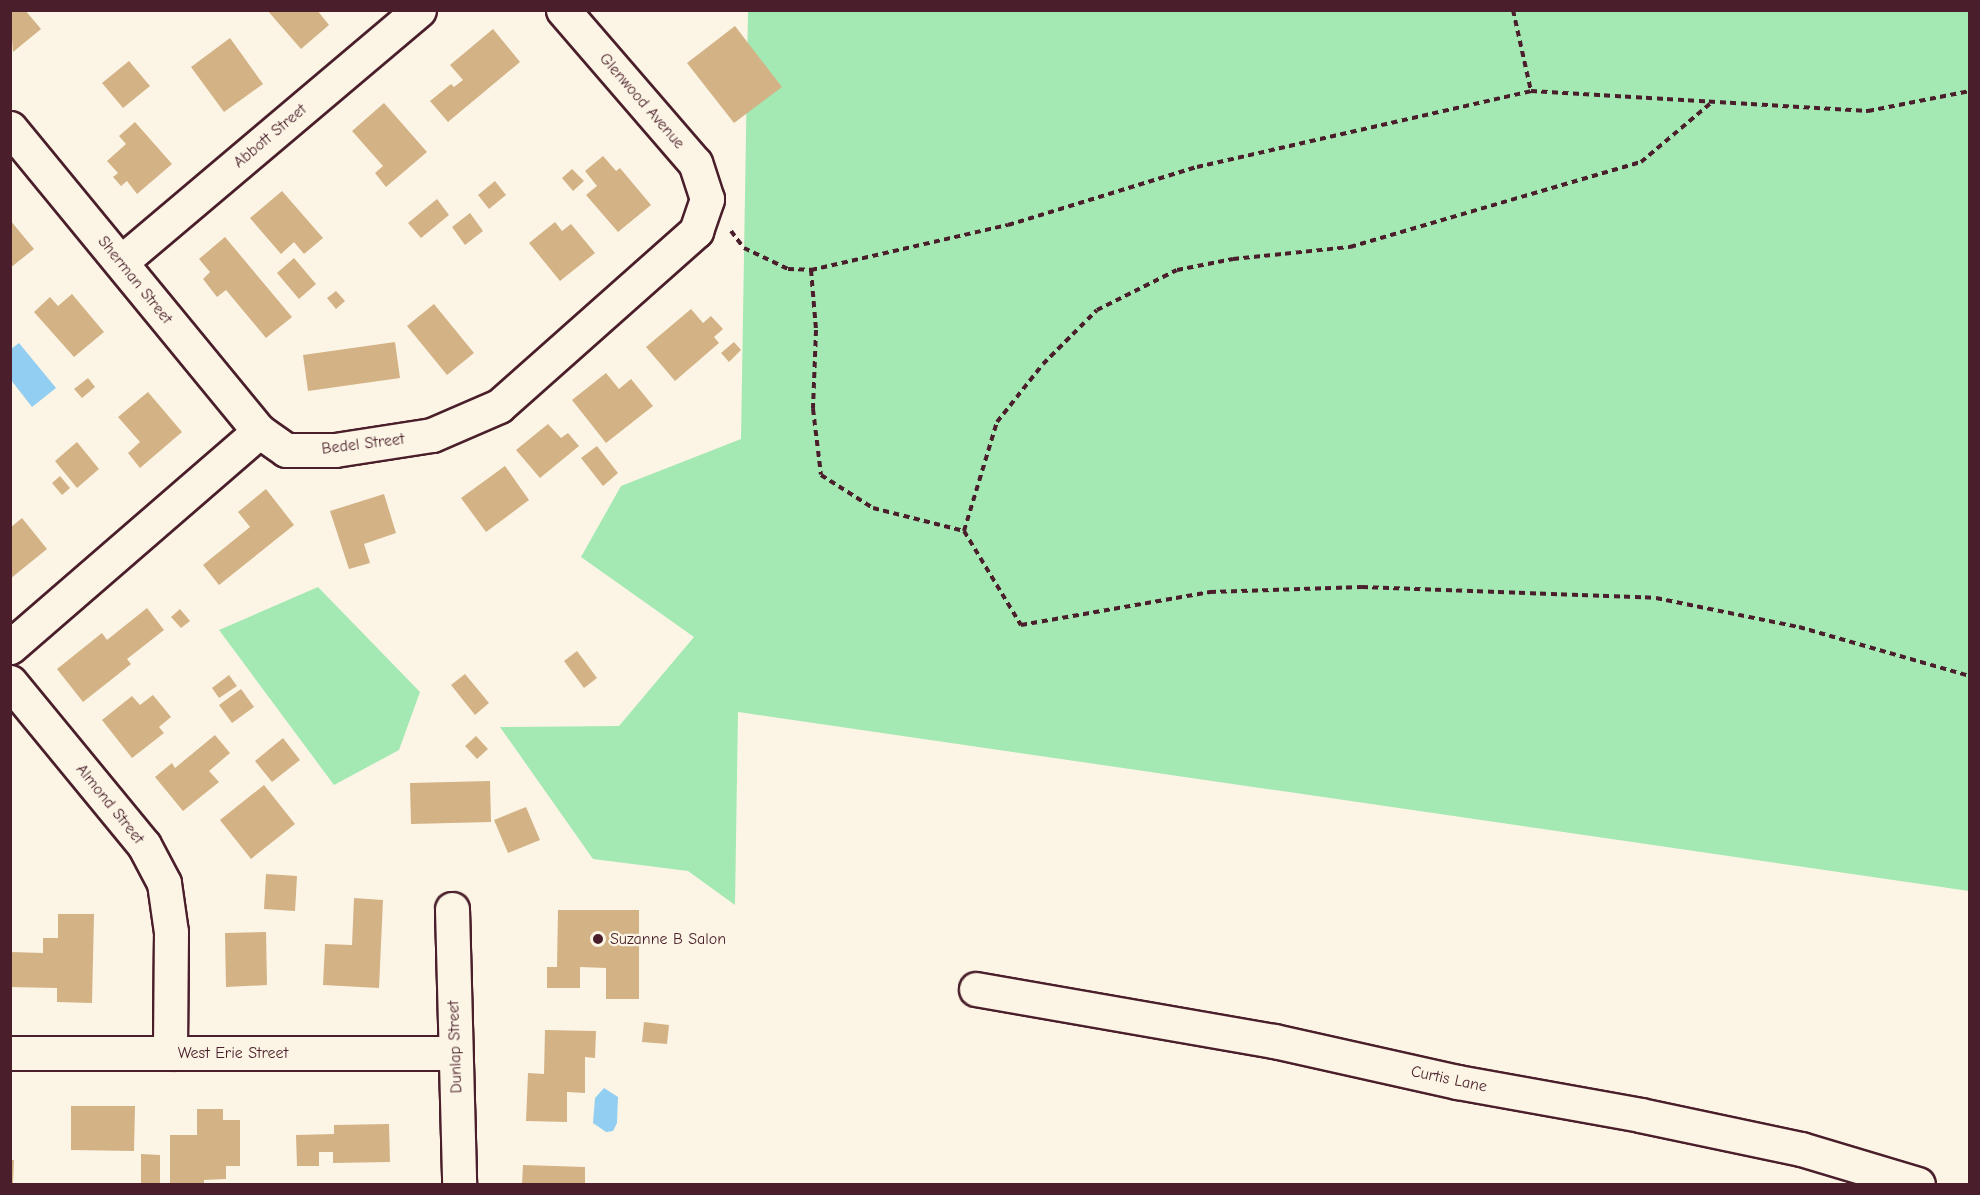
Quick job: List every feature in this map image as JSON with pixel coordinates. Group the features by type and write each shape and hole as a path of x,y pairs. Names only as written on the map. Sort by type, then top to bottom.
{"street":[{"name":"Abbott Street","path":"120,262 419,10"},
{"name":"Glenwood Avenue","path":"563,10 695,163 707,199"},
{"name":"Sherman Street","path":"10,128 259,431"},
{"name":"Bedel Street","path":"259,431 286,450 335,450 432,435 499,406 696,231 707,199"},
{"path":"10,647 259,431"},
{"name":"Almond Street","path":"10,682 144,845 164,884 171,932 170,1053"},
{"name":"Dunlap Street","path":"452,909 459,1185"},
{"name":"Curtis Lane","path":"975,989 1274,1041 1457,1082 1640,1115 1801,1149 1918,1185"},
{"name":"West Erie Street","path":"10,1053 456,1053"}],"path":[{"path":"1513,10 1531,91"},
{"path":"707,199 744,248 788,269 811,270 1008,225 1197,167 1531,91 1868,111 1970,91"},
{"path":"963,531 997,422 1043,364 1097,310 1177,270 1233,259 1350,247 1641,162 1712,102"},
{"path":"811,270 816,330 813,409 821,475 873,508 963,531 1021,626 1210,591 1362,587 1656,598 1799,627 1970,676"}],"green space":[{"path":"748,11 1969,11 1969,891 738,712 735,905 688,871 593,859 500,727 619,726 694,637 581,557 621,486 741,439"},
{"path":"318,587 420,692 399,750 334,785 219,630"}],"water":[{"path":"19,343 56,388 32,407 11,380 11,349"},
{"path":"604,1088 618,1097 617,1123 613,1131 606,1132 593,1123 595,1098"}],"building":[{"path":"10,10 25,10 41,29 13,52"},
{"path":"267,10 317,10 329,25 301,49"},
{"path":"735,26 782,87 734,123 687,63"},
{"path":"493,29 520,62 448,122 430,101 451,84 454,87 463,80 450,65"},
{"path":"230,38 263,84 224,112 191,67"},
{"path":"129,61 150,86 123,108 102,83"},
{"path":"384,103 427,152 386,187 375,173 383,166 352,131"},
{"path":"135,122 172,164 137,194 127,181 121,186 113,177 118,173 107,161 126,144 119,136"},
{"path":"603,156 616,171 620,168 651,205 618,232 586,195 597,186 585,171"},
{"path":"572,169 584,181 573,191 562,178"},
{"path":"495,181 506,195 489,209 478,195"},
{"path":"282,191 323,238 304,254 294,242 281,254 250,218"},
{"path":"437,199 449,215 421,238 408,223"},
{"path":"470,213 483,231 465,245 452,227"},
{"path":"10,220 34,249 10,268"},
{"path":"555,222 562,231 571,224 595,253 560,281 529,243"},
{"path":"225,237 292,317 266,338 226,290 217,297 203,279 210,272 199,259"},
{"path":"294,258 316,284 299,299 277,273"},
{"path":"336,291 345,301 336,309 327,298"},
{"path":"72,294 104,332 74,357 34,312 50,297 58,306"},
{"path":"434,304 474,353 447,375 407,326"},
{"path":"691,309 703,323 711,316 723,329 714,337 719,343 675,381 646,347"},
{"path":"395,342 400,378 308,391 303,355"},
{"path":"734,342 741,350 729,362 721,353"},
{"path":"606,373 619,389 631,379 653,406 606,443 572,400"},
{"path":"88,378 95,387 82,398 74,389"},
{"path":"148,392 182,432 140,468 128,453 140,442 118,417"},
{"path":"548,424 561,438 568,433 579,446 540,478 516,450"},
{"path":"77,442 99,469 77,488 55,461"},
{"path":"597,446 618,473 603,486 581,458"},
{"path":"505,466 529,500 486,532 461,498"},
{"path":"60,476 70,488 62,495 52,483"},
{"path":"266,489 294,525 219,585 203,565 250,527 238,512"},
{"path":"384,494 396,533 364,544 370,563 349,569 330,511"},
{"path":"22,518 47,549 10,579 10,528"},
{"path":"147,608 164,630 127,659 131,664 83,702 57,669 102,633 107,640"},
{"path":"180,609 190,621 181,628 171,617"},
{"path":"577,651 597,678 584,688 564,661"},
{"path":"465,674 489,703 475,715 451,685"},
{"path":"229,675 237,686 219,698 212,688"},
{"path":"241,689 254,707 232,723 219,705"},
{"path":"153,695 171,717 159,727 164,733 132,758 102,720 132,696 140,705"},
{"path":"215,735 230,753 209,771 219,782 183,811 155,777 172,763 175,768"},
{"path":"476,736 488,749 477,759 465,746"},
{"path":"283,738 300,760 272,782 255,761"},
{"path":"490,781 491,822 411,824 410,783"},
{"path":"264,785 295,824 251,859 220,820"},
{"path":"526,807 540,840 508,853 494,820"},
{"path":"266,874 297,876 295,911 264,909"},
{"path":"354,898 383,900 379,988 323,985 325,944 352,945"},
{"name":"Suzanne B Salon","path":"558,910 639,910 639,999 606,999 606,968 580,967 580,988 547,988 547,967 557,967"},
{"path":"58,914 94,914 92,1003 57,1002 57,988 10,987 10,952 43,953 43,938 58,938"},
{"path":"266,932 267,985 226,987 225,933"},
{"path":"644,1022 669,1025 667,1044 642,1042"},
{"path":"545,1030 596,1031 595,1058 585,1057 585,1093 567,1092 567,1122 526,1121 528,1073 544,1074"},
{"path":"71,1106 135,1106 134,1151 71,1150"},
{"path":"197,1109 223,1109 223,1120 240,1120 240,1166 226,1166 226,1179 204,1180 204,1184 170,1184 170,1135 197,1135"},
{"path":"389,1124 390,1162 333,1163 333,1152 319,1152 319,1166 297,1166 296,1135 334,1134 334,1125"},
{"path":"141,1154 160,1155 160,1184 141,1184"},
{"path":"10,1160 14,1160 13,1184 10,1184"},
{"path":"523,1165 585,1167 585,1184 522,1184"}],"place":[{"name":"Suzanne B Salon","path":"598,939"}]}
